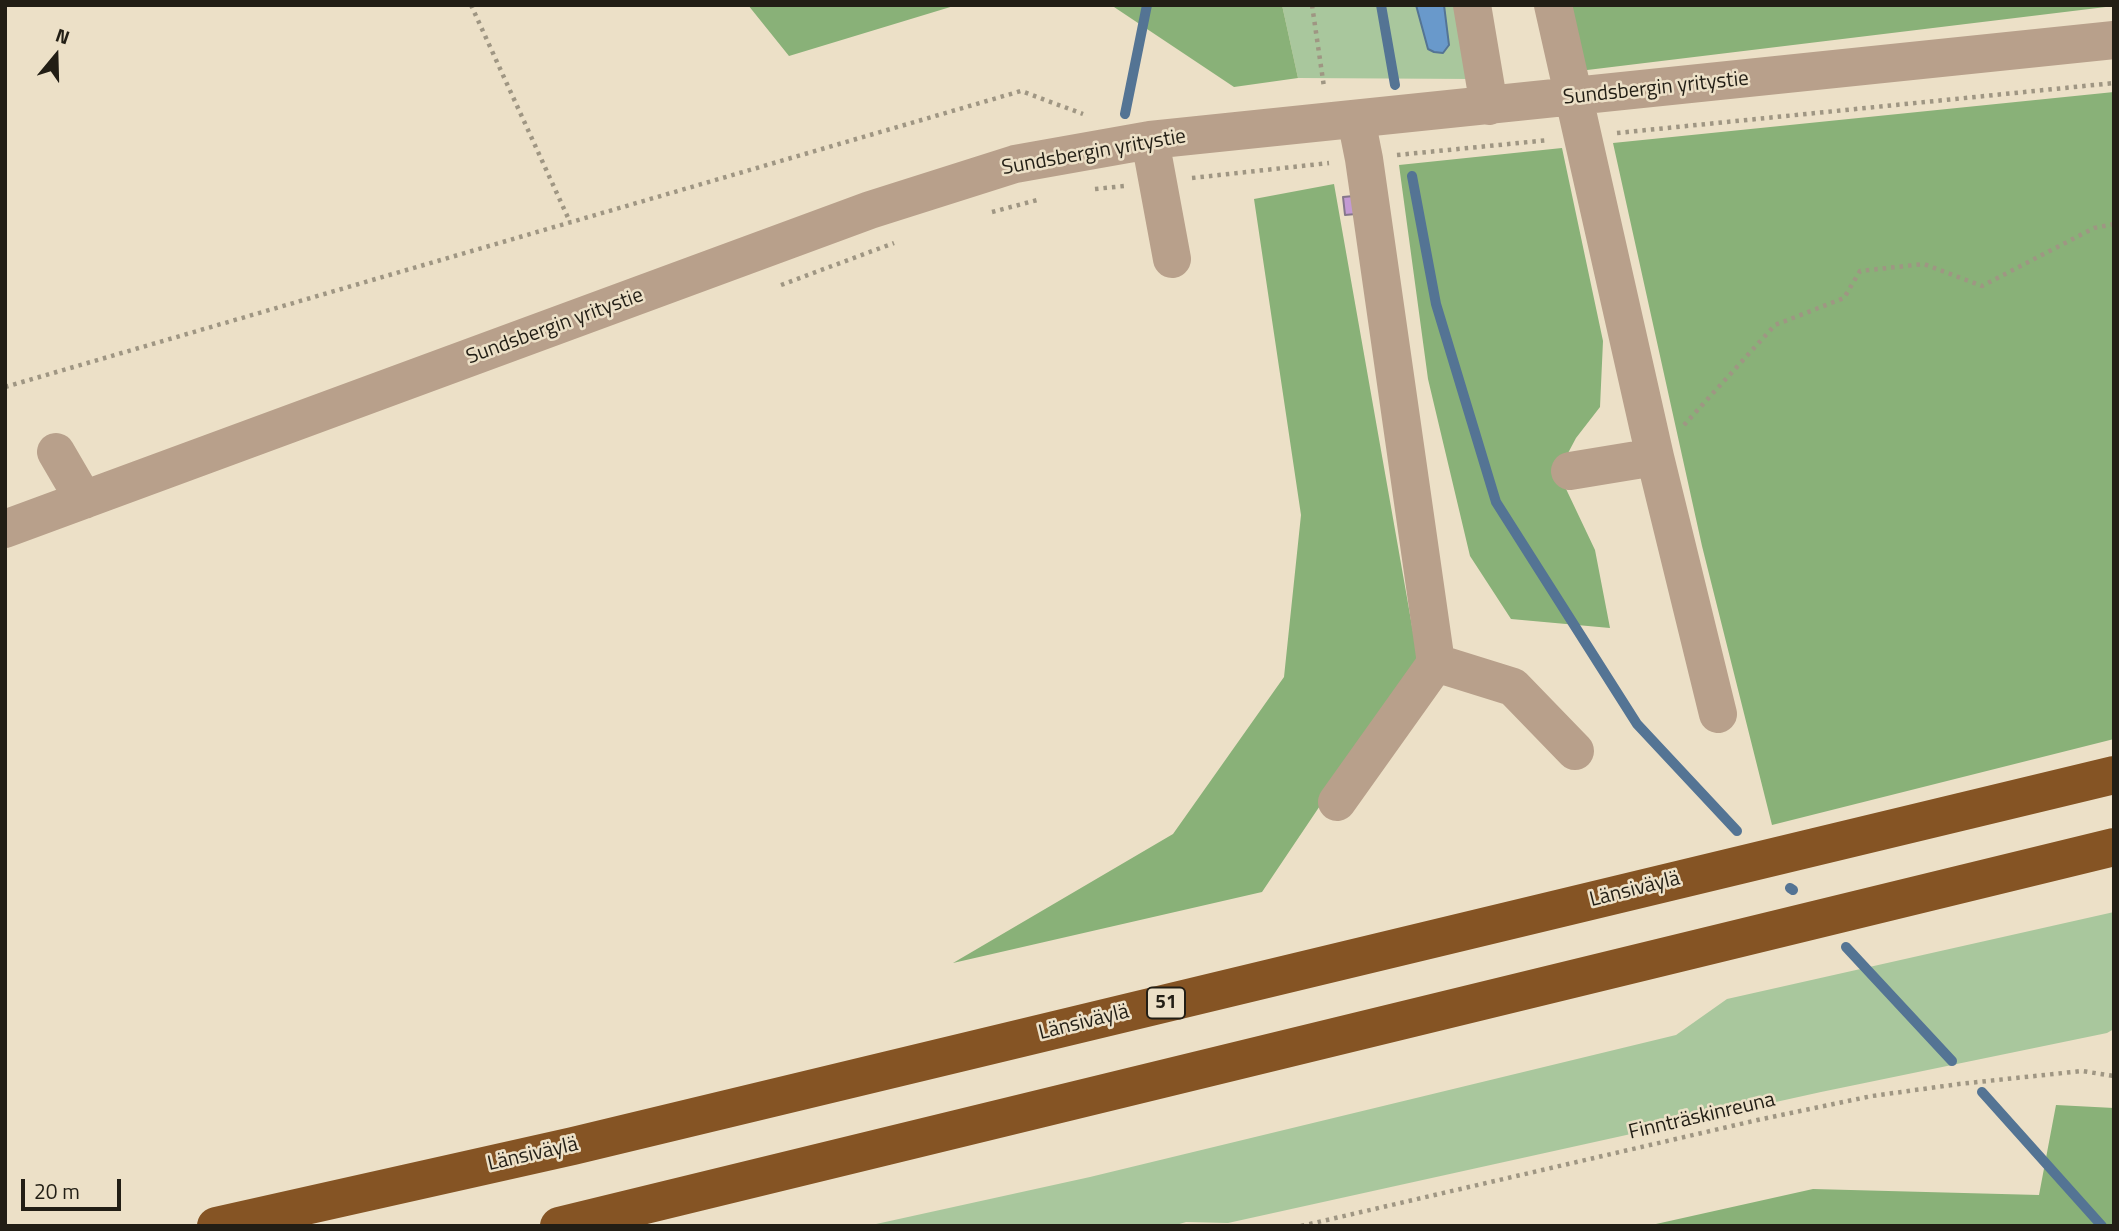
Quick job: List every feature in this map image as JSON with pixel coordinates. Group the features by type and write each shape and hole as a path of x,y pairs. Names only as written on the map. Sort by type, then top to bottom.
{"highway":[{"name":"Länsiväylä","path":"216,1226 573,1146 2114,775"},
{"path":"559,1226 2114,847"}],"street":[{"path":"1472,5 1489,106"},
{"path":"1553,5 1655,457 1718,714"},
{"name":"Sundsbergin yritystie","path":"5,529 870,210 1015,164 1150,140 2114,40"},
{"path":"1338,802 1436,663 1364,159 1343,120"},
{"path":"1150,140 1172,259"},
{"path":"57,452 83,500"},
{"path":"1570,471 1655,457"},
{"path":"1436,663 1513,687 1574,751"}],"path":[{"path":"471,5 570,222"},
{"path":"1312,5 1343,120"},
{"path":"1089,190 1364,159 2114,83"},
{"path":"5,387 1021,90 1085,115"},
{"path":"983,215 1048,197"},
{"path":"1655,457 1775,325 1844,298 1860,271 1924,264 1982,286 2094,228 2114,224"},
{"path":"769,289 907,239"},
{"name":"Finnträskinreuna","path":"1301,1226 1872,1096 2082,1071 2114,1076"}],"green space":[{"path":"748,5 957,5 789,56"},
{"path":"1111,5 1282,5 1298,78 1234,87"},
{"path":"1282,5 1464,5 1474,79 1298,78"},
{"path":"1562,5 2114,5 2114,6 1579,71"},
{"path":"2114,92 2114,739 1772,825 1702,546 1613,143"},
{"path":"1562,148 1603,341 1600,407 1576,438 1558,472 1595,550 1610,628 1511,619 1470,556 1428,379 1399,165"},
{"path":"1334,184 1418,660 1262,892 953,963 1173,834 1284,677 1301,515 1254,199"},
{"path":"2114,912 2114,1029 2107,1033 1821,1092 1228,1223 1186,1222 1173,1226 867,1226 1090,1177 1676,1035 1727,999"},
{"path":"2056,1105 2114,1108 2114,1226 1647,1226 1813,1189 2039,1195"}],"water":[{"path":"1416,5 1444,5 1449,45 1443,53 1428,49"}],"building":[{"path":"1365,195 1367,213 1345,215 1343,197"}],"waterway":[{"path":"1125,114 1147,5"},
{"path":"1381,5 1395,85"},
{"path":"1412,176 1436,304 1496,502 1637,724 1737,831"},
{"path":"1846,947 1952,1061"},
{"path":"1982,1092 2102,1226"}]}
